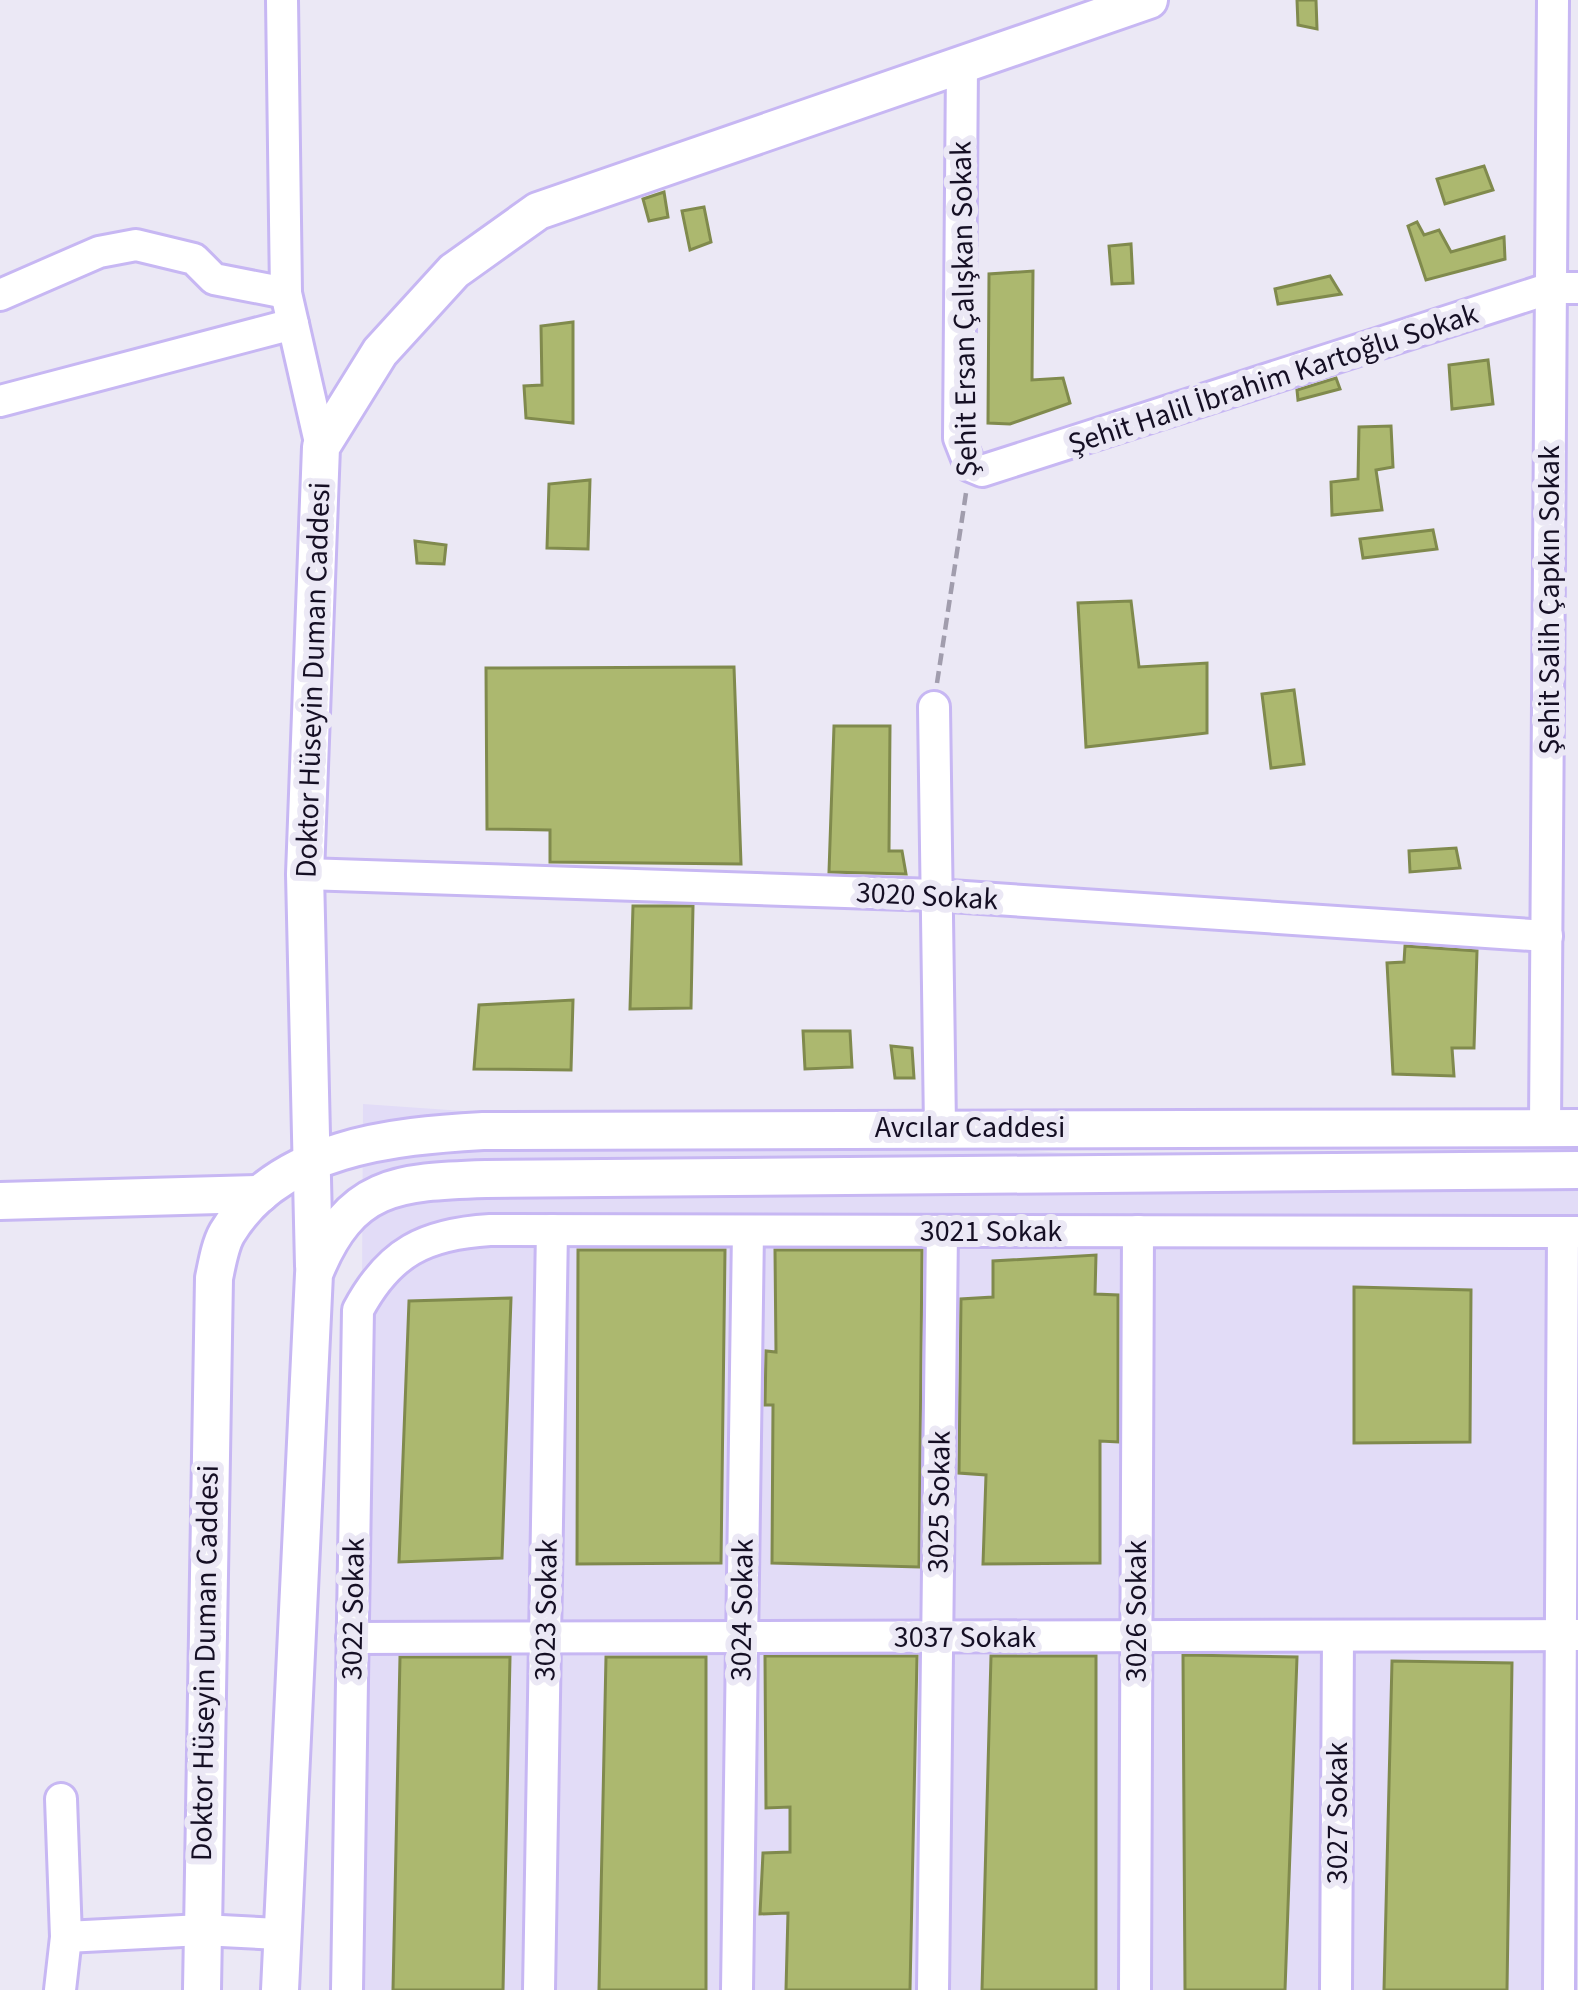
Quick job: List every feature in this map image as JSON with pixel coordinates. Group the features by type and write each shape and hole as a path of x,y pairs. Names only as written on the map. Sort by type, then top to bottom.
{"main road":[{"name":"Doktor Hüseyin Duman Caddesi","path":"280,1990 314,1274 305,874 321,447 380,352 454,271 538,211 1149,0"},
{"name":"Avcılar Caddesi","path":"362,1143 483,1131 1562,1128"},
{"name":"Doktor Hüseyin Duman Caddesi","path":"202,1990 214,1278 226,1234 260,1194 311,1164 362,1143"},
{"name":"Avcılar Caddesi","path":"374,1196 431,1181 486,1179 1578,1170"},
{"path":"0,1201 260,1194"},
{"name":"Doktor Hüseyin Duman Caddesi","path":"314,1274 344,1214 374,1196"}],"street":[{"path":"282,0 286,292 321,447"},
{"name":"Şehit Salih Çapkın Sokak","path":"1553,0 1565,288 1547,935 1562,1128"},
{"name":"Şehit Ersan Çalışkan Sokak","path":"962,64 959,438 970,466"},
{"path":"0,295 99,253 136,244 194,259 214,280 286,292"},
{"name":"Şehit Halil İbrahim Kartoğlu Sokak","path":"970,466 1000,469 1565,288"},
{"path":"0,401 293,324"},
{"path":"934,707 940,1127"},
{"name":"3020 Sokak","path":"305,874 935,895 1547,935"},
{"name":"3021 Sokak","path":"407,1247 458,1232 552,1230 1570,1232"},
{"name":"3023 Sokak","path":"539,1990 552,1230"},
{"name":"3024 Sokak","path":"737,1990 748,1231"},
{"name":"3025 Sokak","path":"933,1990 942,1231"},
{"name":"3026 Sokak","path":"1135,1990 1138,1231"},
{"path":"1558,1990 1568,1890 1570,1232"},
{"name":"3022 Sokak","path":"346,1990 358,1310 386,1264 407,1247"},
{"name":"3037 Sokak","path":"352,1638 1569,1635"},
{"name":"3027 Sokak","path":"1336,1990 1338,1636"},
{"path":"60,1990 66,1937 62,1799"},
{"path":"66,1937 202,1930 280,1934"}],"path":[{"name":"Şehit Ersan Çalışkan Sokak","path":"934,707 970,466"}],"shaded area":[{"path":"363,1104 1578,1189 1578,1990 358,1990"}],"building":[{"path":"1297,0 1316,0 1317,29 1298,25"},
{"path":"1484,166 1493,190 1445,204 1437,179"},
{"path":"664,192 668,217 649,221 643,199"},
{"path":"704,207 711,242 690,250 682,211"},
{"path":"1417,222 1424,235 1439,230 1451,252 1504,237 1505,259 1426,280 1408,226"},
{"path":"1131,244 1133,283 1112,284 1109,246"},
{"path":"1033,271 1032,380 1063,378 1070,403 1010,424 988,423 989,274"},
{"path":"1330,276 1341,294 1278,304 1275,289"},
{"path":"573,322 573,423 526,418 524,386 542,385 541,326"},
{"path":"1488,360 1493,404 1452,409 1449,365"},
{"path":"1336,378 1340,389 1298,400 1297,390"},
{"path":"1391,426 1393,467 1376,470 1382,510 1332,515 1331,482 1358,479 1359,427"},
{"path":"590,480 588,549 547,548 549,484"},
{"path":"1433,530 1437,549 1363,558 1360,539"},
{"path":"415,541 446,545 444,564 417,563"},
{"path":"1131,601 1139,667 1207,663 1207,733 1086,747 1078,603"},
{"path":"734,667 741,864 550,862 550,830 487,829 486,668"},
{"path":"1294,690 1304,764 1271,768 1262,694"},
{"path":"834,726 890,726 889,851 902,851 906,874 829,872"},
{"path":"1456,848 1460,868 1410,872 1409,851"},
{"path":"633,906 693,906 691,1008 630,1009"},
{"path":"1405,946 1477,951 1474,1048 1452,1048 1454,1076 1393,1074 1387,963 1404,962"},
{"path":"573,1000 571,1070 474,1069 479,1005"},
{"path":"803,1031 850,1031 852,1067 805,1069"},
{"path":"891,1046 912,1048 914,1078 895,1078"},
{"path":"578,1250 725,1250 721,1563 577,1564"},
{"path":"775,1250 922,1250 919,1567 772,1563 773,1405 765,1405 766,1351 776,1352"},
{"path":"1096,1255 1095,1294 1118,1295 1118,1442 1100,1441 1100,1563 983,1564 986,1475 959,1473 961,1299 993,1297 993,1261"},
{"path":"1354,1287 1471,1290 1470,1442 1354,1443"},
{"path":"511,1298 502,1558 399,1562 409,1301"},
{"path":"1183,1655 1297,1657 1285,1990 1185,1990"},
{"path":"765,1656 917,1656 910,1990 786,1990 788,1913 760,1914 763,1853 790,1852 790,1807 766,1808"},
{"path":"991,1656 1096,1656 1096,1990 982,1990"},
{"path":"400,1657 510,1657 503,1990 393,1990"},
{"path":"606,1657 706,1657 706,1990 599,1990"},
{"path":"1392,1661 1512,1663 1507,1990 1384,1990"}]}
